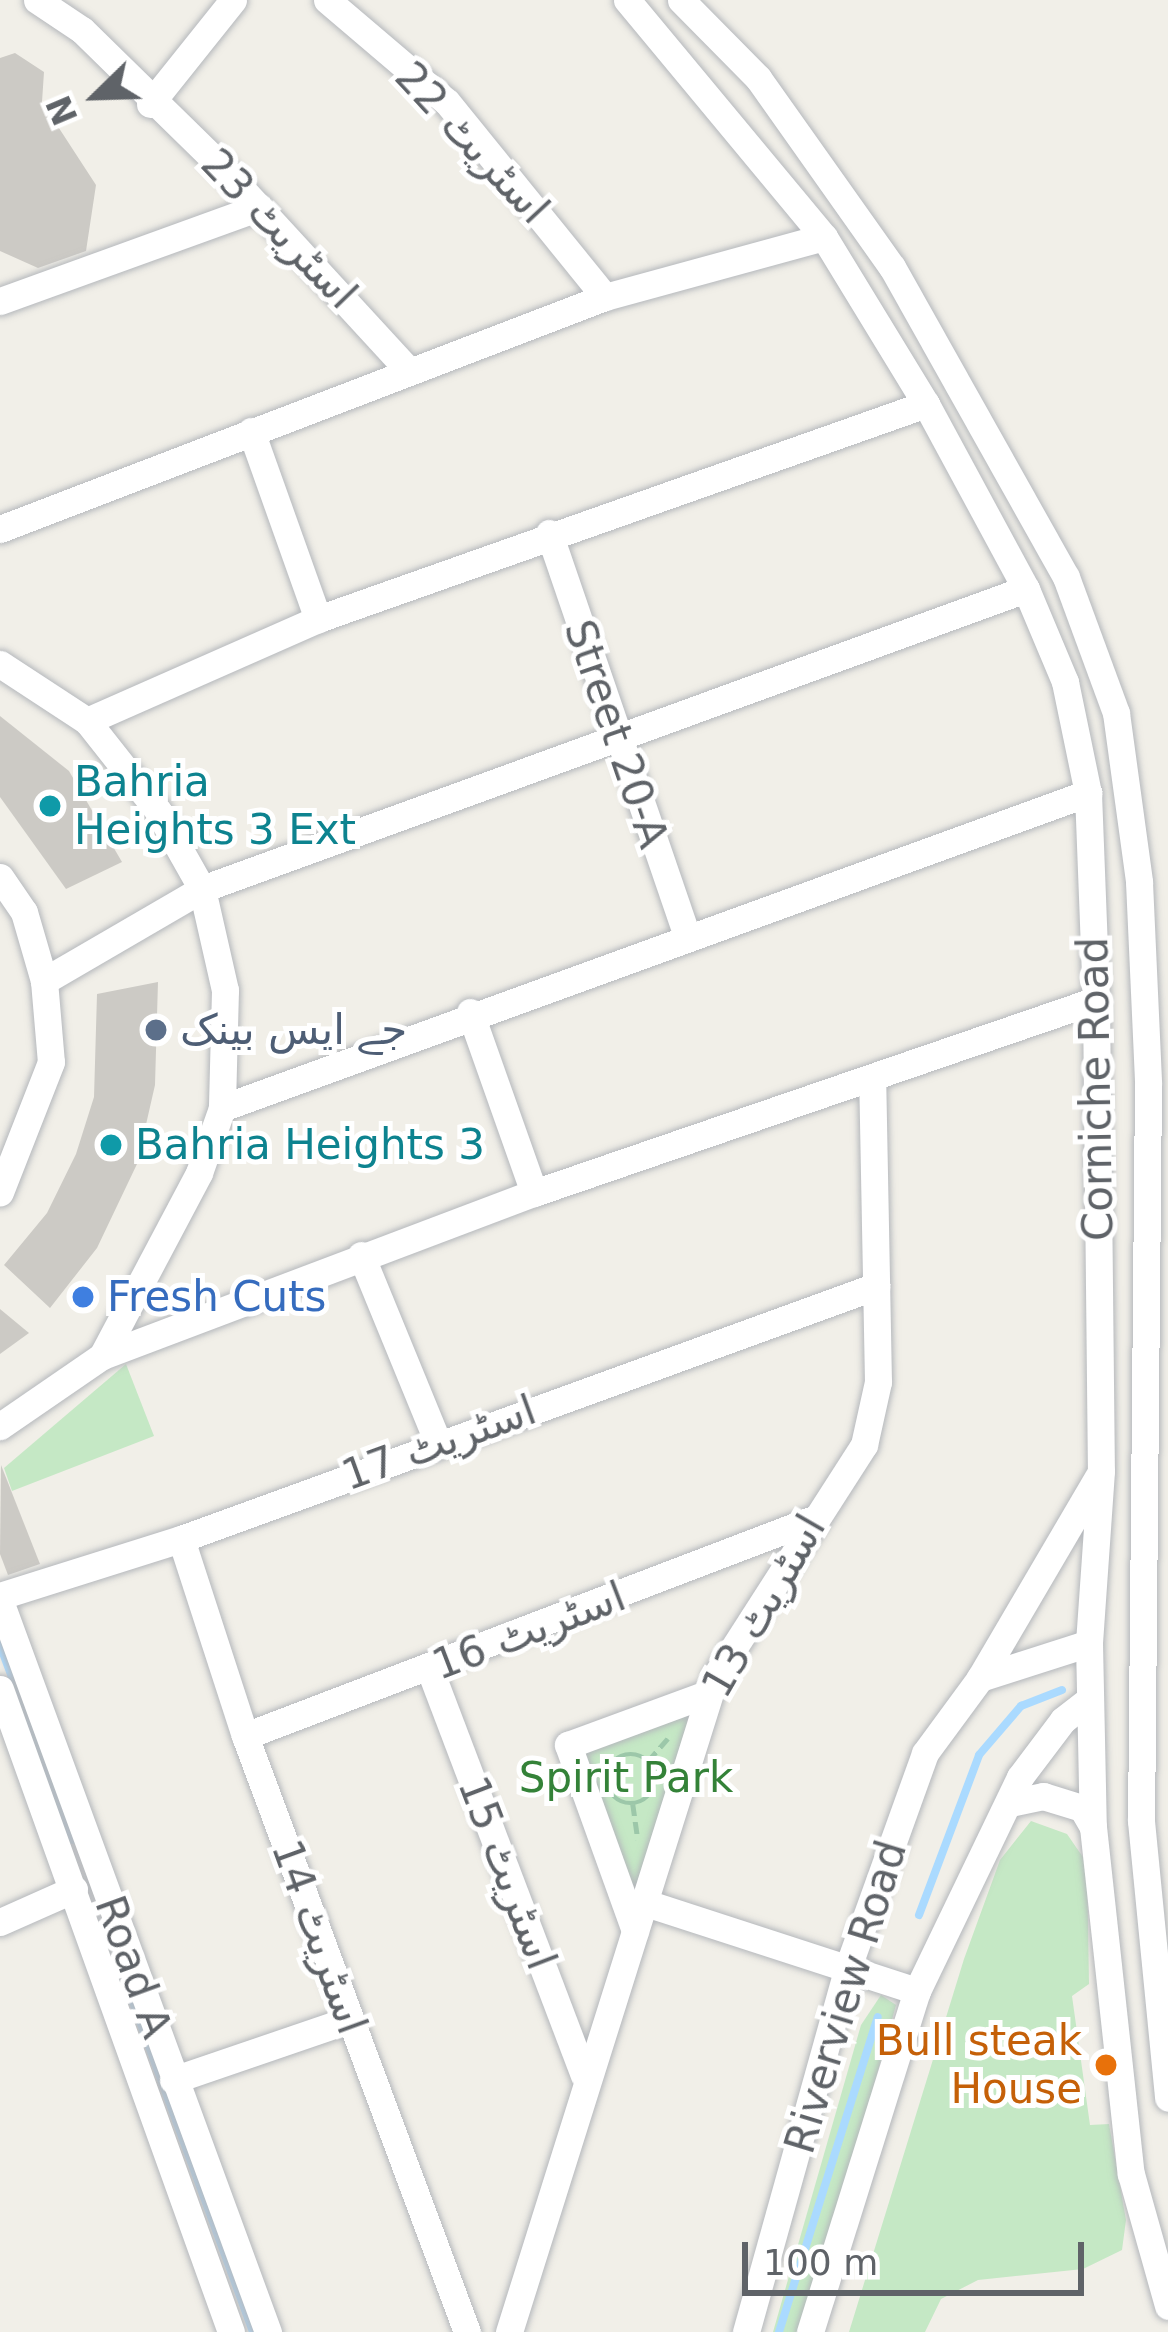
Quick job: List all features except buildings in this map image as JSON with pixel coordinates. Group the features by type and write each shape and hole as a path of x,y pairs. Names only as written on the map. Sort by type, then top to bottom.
{"street":[{"name":"اسٹریٹ 23","path":"37,0 82,30 151,104 260,207 408,370"},
{"path":"151,104 233,0"},
{"name":"اسٹریٹ 22","path":"327,0 447,102 605,297"},
{"name":"Corniche Road","path":"627,0 824,237 926,404 1026,589 1065,682 1088,793 1096,1000 1101,1471 1089,1643 1093,1827 1131,2174 1168,2304"},
{"path":"650,26 681,0 758,78 892,267 1066,577 1116,712 1139,882 1148,1078 1141,1821 1168,2098"},
{"path":"0,301 260,207"},
{"path":"0,529 605,297 824,237"},
{"path":"87,721 318,619 549,532 926,404"},
{"path":"251,431 318,619"},
{"name":"Street 20-A","path":"549,532 614,734 686,934"},
{"path":"44,981 202,889 614,734 1026,589"},
{"path":"0,664 87,721 158,811 202,889 225,990 222,1108 200,1173 102,1356"},
{"path":"222,1108 470,1012 1088,793"},
{"path":"0,878 24,912 44,981 51,1062 0,1192"},
{"path":"0,1426 102,1356 534,1192 872,1081 1096,1000"},
{"path":"470,1012 534,1192"},
{"path":"1096,1092 1148,1078"},
{"name":"اسٹریٹ 13","path":"509,2332 584,2075 646,1903 709,1694 811,1520 864,1445 878,1382 872,1081"},
{"path":"362,1255 437,1443"},
{"name":"اسٹریٹ 17","path":"0,1599 181,1539 876,1286"},
{"name":"Riverview Road","path":"746,2332 848,1967 925,1753 980,1678 1101,1471"},
{"name":"اسٹریٹ 16","path":"245,1736 430,1670 811,1520"},
{"name":"اسٹریٹ 14","path":"181,1539 245,1736 467,2332"},
{"name":"Road A","path":"0,1599 268,2332"},
{"path":"980,1678 1089,1643"},
{"name":"اسٹریٹ 15","path":"430,1670 584,2075"},
{"name":"Road A","path":"0,1690 231,2332"},
{"path":"635,1931 568,1745 709,1694"},
{"name":"Riverview Road","path":"810,2332 917,1991 986,1836 1063,1720 1090,1699"},
{"path":"1010,1803 1043,1796 1082,1808 1093,1827"},
{"path":"0,1922 74,1889"},
{"path":"646,1903 917,1991"},
{"path":"173,2080 348,2020"}],"path":[{"path":"634,1754 648,1761 656,1784 640,1802 624,1803 610,1794 607,1770 634,1754"}],"green space":[{"path":"126,1364 154,1436 12,1491 4,1468"},
{"name":"Spirit Park","path":"692,1704 633,1924 570,1752"},
{"path":"1031,1821 1067,1834 1087,1863 1089,1984 1072,1996 1090,2125 1109,2124 1126,2220 1122,2250 1083,2269 978,2280 941,2299 925,2332 849,2332 964,1959 1000,1860"},
{"path":"881,1995 896,2005 806,2332 773,2332 861,2025"}],"waterway":[{"path":"0,1645 73,1840"},
{"path":"919,1915 979,1755 1021,1706 1062,1690"},
{"path":"126,1983 253,2332"},
{"path":"779,2332 878,2017"}],"place":[{"name":"Bahria Heights 3 Ext","path":"50,806"},
{"name":"جے ایس بینک","path":"156,1030"},
{"name":"Bahria Heights 3","path":"111,1145"},
{"name":"Fresh Cuts","path":"83,1297"},
{"name":"Bull steak House","path":"1106,2065"}]}
